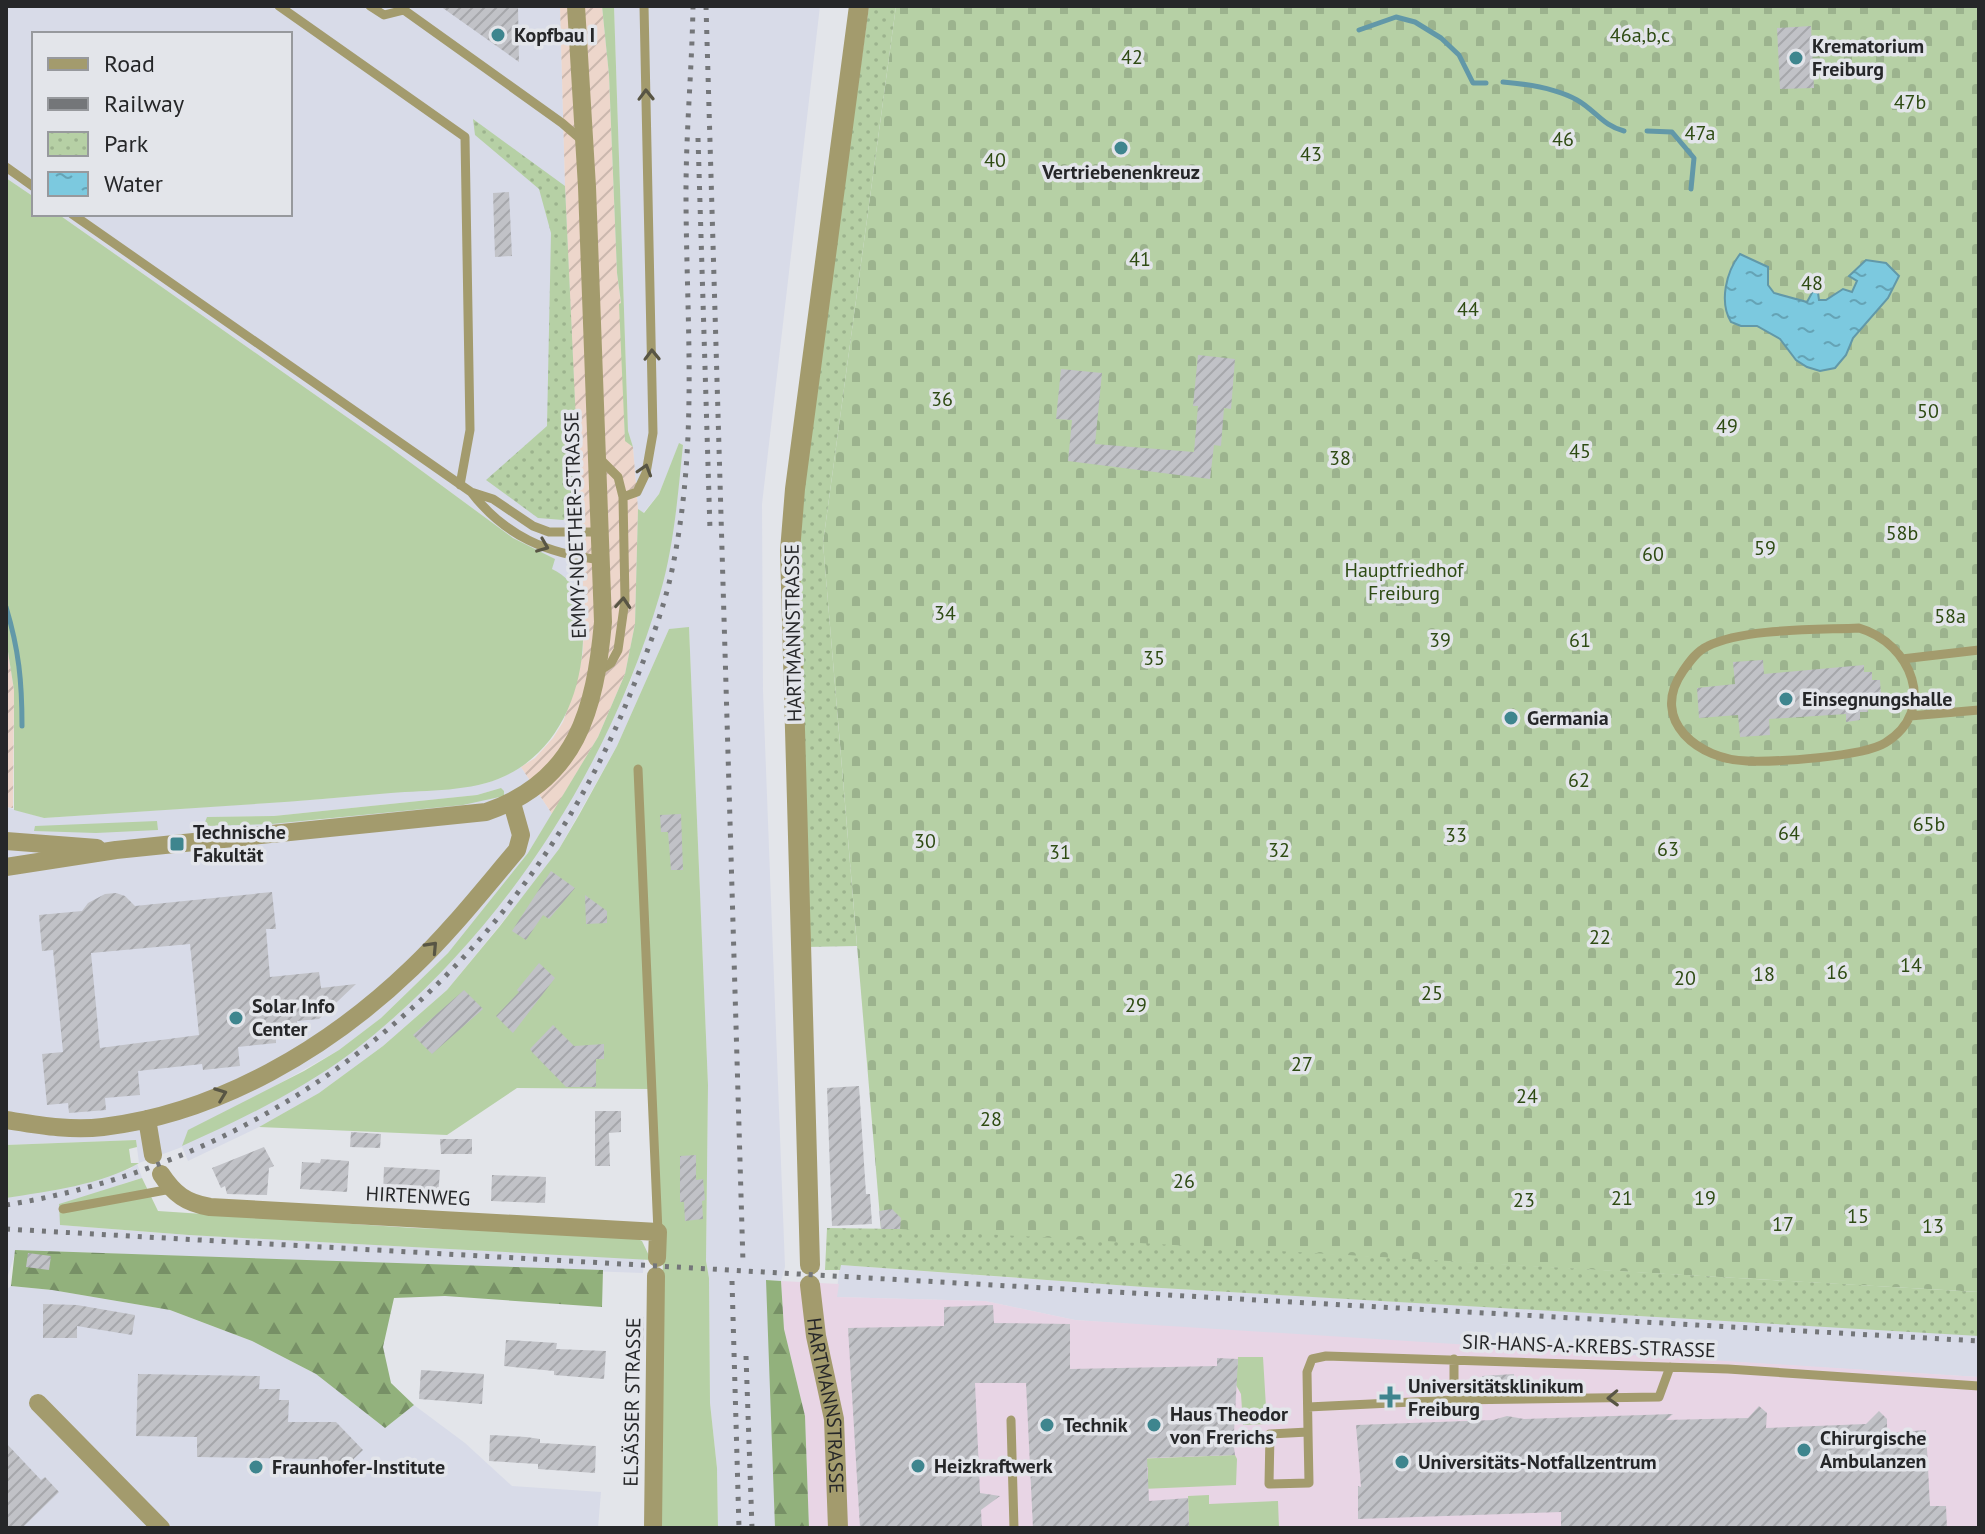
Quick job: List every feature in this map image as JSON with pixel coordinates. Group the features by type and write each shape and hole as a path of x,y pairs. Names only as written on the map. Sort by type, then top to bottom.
{"street":[{"name":"EMMY-NOETHER-STRASSE","path":"6,867 116,850 486,812 512,803 542,783 565,759 580,731 598,672 603,622 576,6"},
{"name":"HARTMANNSTRASSE","path":"838,1528 834,1419 816,1336 810,1275 790,551 795,489 859,6"},
{"path":"6,1120 73,1128 102,1127 147,1119 230,1091 302,1054 367,1009 414,967 517,850 521,835 512,803"},
{"name":"EMMY-NOETHER-STRASSE","path":"6,841 116,850"},
{"path":"147,1119 153,1155"},
{"name":"HIRTENWEG","path":"166,1182 184,1200 210,1207 658,1232"},
{"name":"ELSÄSSER STRASSE","path":"653,1528 658,1232"},
{"path":"38,1403 161,1528"}],"lane":[{"path":"279,6 465,137 470,430 460,485"},
{"path":"370,6 384,15 404,10 584,142"},
{"path":"623,497 637,492 646,473 653,433 644,6"},
{"path":"6,167 32,186"},
{"path":"75,216 471,492 493,499 533,526 549,532 601,532"},
{"path":"597,457 618,477 623,497 625,600 618,650 611,663 598,672"},
{"path":"471,492 490,516 523,538 546,549 602,560"},
{"path":"1859,628 1887,640 1910,670 1914,696 1910,716 1886,742 1870,750 1749,761 1719,759 1696,747 1683,735 1672,705 1679,676 1691,658 1708,646 1739,636 1859,628"},
{"path":"1902,659 1979,650"},
{"path":"1910,716 1979,710"},
{"path":"638,769 658,1232"},
{"path":"63,1209 166,1182"},
{"name":"SIR-HANS-A.-KREBS-STRASSE","path":"1308,1432 1270,1434 1269,1484 1309,1483 1307,1372 1312,1359 1326,1356 1670,1367 1979,1386"},
{"path":"1454,1359 1454,1400"},
{"path":"1308,1407 1454,1400 1659,1397 1670,1367"},
{"path":"1011,1420 1014,1528"}],"shaded area":[{"path":"6,6 560,6 584,608 567,579 552,569 554,559 513,538 388,446 61,216 292,216 292,32 32,32 32,196 6,178"},
{"path":"560,6 602,6 609,75 625,440 633,447 638,509 635,624 625,674 598,737 552,814 521,767 535,758 563,722 583,652 584,608"},
{"path":"614,6 820,6 762,504 763,691 785,1267 781,1281 767,1280 775,1528 718,1528 706,1261 708,1085 689,628 669,629 617,746 559,849 447,990 383,1046 319,1093 259,1127 188,1161 182,1147 139,1163 136,1140 6,1145 6,807 44,818 322,799 483,784 521,767 552,814 528,853 491,902 448,953 381,1018 339,1050 259,1095 349,1054 398,1014 456,954 522,874 613,718 630,682 660,592 674,523 683,445 679,444 659,494 643,513 638,509 633,447 628,431","holes":["501,788 503,796 319,820 208,826 207,817 274,816 477,795"]},
{"path":"6,639 14,690 13,808 6,807"},
{"path":"137,1163 142,1178 122,1184 60,1225 189,1235 644,1259 643,1273 16,1250 6,1282 6,1198 84,1182 130,1169"},
{"path":"840,1265 1144,1287 1979,1335 1979,1377 1228,1331 1075,1320 985,1301 836,1297"},
{"name":"Universitätsklinikum Freiburg","path":"781,1281 839,1284 837,1297 985,1301 1075,1320 1979,1377 1979,1528 809,1528 805,1416 784,1329"},
{"path":"11,1286 170,1310 252,1341 316,1374 385,1428 414,1405 465,1443 512,1486 601,1492 598,1528 6,1528 6,1290"}],"green space":[{"path":"602,6 614,6 628,431 633,447 625,441 609,75"},
{"path":"869,6 896,6 823,543 857,946 806,947 797,552 804,469"},
{"name":"Hauptfriedhof Freiburg","path":"896,6 1979,6 1979,1292 881,1229 823,543"},
{"path":"473,119 565,186 579,486 574,512 563,520 538,518 486,480 547,426 551,233 539,189 475,135"},
{"path":"6,178 32,196 32,216 61,216 388,446 513,538 555,559 552,569 570,582 579,600 583,620 577,682 571,702 552,738 523,766 492,781 449,789 44,818 14,810 14,690 6,639"},
{"path":"679,443 683,445 669,557 638,660 611,725 542,848 500,905 454,958 405,1008 351,1053 269,1104 182,1146 188,1130 304,1071 339,1050 381,1018 448,953 528,853 598,737 625,674 635,624 638,509 644,513 659,494"},
{"path":"689,627 708,1085 706,1261 718,1528 656,1528 663,1260 652,1089 517,1088 447,1135 259,1127 319,1093 383,1046 447,990 559,849 617,746 669,629"},
{"path":"501,788 504,796 463,805 272,824 208,826 205,822 207,817 274,816 477,795"},
{"path":"157,821 158,830 96,833 34,831 35,826"},
{"path":"136,1140 137,1147 129,1149 131,1163 139,1163 124,1171 74,1186 6,1198 6,1145"},
{"path":"142,1178 158,1211 414,1228 629,1235 642,1241 651,1260 60,1225 59,1204"},
{"path":"827,1228 900,1229 1979,1292 1979,1336 1144,1287 841,1265 840,1270 825,1270"},
{"path":"15,1250 603,1270 602,1307 445,1296 394,1298 383,1347 391,1383 414,1405 385,1428 316,1374 252,1341 170,1310 11,1286"},
{"path":"766,1280 781,1281 784,1329 805,1416 809,1528 775,1528"},
{"path":"1238,1357 1263,1357 1267,1424 1243,1425 1241,1394 1236,1385"},
{"path":"1235,1455 1236,1485 1142,1489 1138,1485 1148,1484 1148,1467 1132,1467 1106,1460"},
{"path":"1209,1495 1209,1504 1278,1501 1279,1528 1189,1528 1188,1496"}],"water":[{"path":"1740,254 1768,267 1768,285 1774,293 1807,302 1813,291 1818,293 1819,300 1826,300 1843,289 1852,292 1857,281 1849,276 1866,260 1886,263 1899,276 1888,298 1853,338 1846,355 1835,368 1820,371 1796,360 1780,339 1757,326 1741,326 1731,322 1725,305 1726,287 1731,269"}],"building":[{"name":"Kopfbau I","path":"440,6 518,6 519,62"},
{"name":"Krematorium Freiburg","path":"1811,26 1814,88 1780,89 1777,28"},
{"path":"509,192 512,256 495,257 493,193"},
{"path":"1198,355 1235,359 1231,409 1224,408 1221,446 1214,445 1210,479 1068,461 1072,420 1056,419 1061,369 1102,373 1095,444 1194,452 1198,406 1193,406"},
{"name":"Einsegnungshalle","path":"1763,660 1764,674 1864,665 1864,672 1872,672 1872,680 1880,680 1881,695 1874,696 1875,703 1867,704 1868,712 1860,712 1860,720 1846,722 1846,714 1769,719 1770,735 1740,737 1738,715 1699,718 1697,688 1735,684 1733,662"},
{"path":"681,814 683,870 671,870 668,832 661,832 660,815"},
{"path":"551,871 575,888 549,919 543,915 526,940 512,931"},
{"name":"Solar Info Center","path":"272,892 276,929 266,929 270,977 319,972 321,988 356,984 319,1019 297,1021 298,1031 276,1033 276,1043 238,1047 240,1066 203,1070 202,1064 138,1071 140,1095 105,1098 106,1110 69,1113 68,1103 47,1105 42,1054 63,1052 53,950 42,951 39,915 82,911 88,903 105,894 125,896 135,906","holes":["190,944 199,1035 100,1048 91,953"]},
{"path":"585,895 607,911 607,923 586,924"},
{"path":"539,963 555,978 513,1033 496,1016 519,992 517,990"},
{"path":"464,990 483,1009 432,1054 413,1035"},
{"path":"553,1025 574,1046 604,1044 604,1059 596,1059 596,1087 566,1087 532,1052 530,1049"},
{"path":"859,1086 866,1194 870,1194 872,1224 832,1226 827,1088"},
{"path":"595,1111 621,1111 621,1132 609,1133 610,1166 595,1166"},
{"path":"351,1132 381,1134 380,1148 350,1147"},
{"path":"440,1139 472,1139 472,1154 441,1154"},
{"path":"264,1147 274,1166 269,1168 267,1195 227,1194 212,1168"},
{"path":"696,1155 696,1180 703,1179 703,1219 685,1221 684,1202 680,1202 680,1156"},
{"path":"321,1159 349,1161 347,1192 300,1189 302,1162 320,1163"},
{"path":"384,1167 440,1170 438,1196 383,1193"},
{"path":"492,1175 546,1177 545,1203 491,1201"},
{"path":"892,1209 901,1218 900,1229 881,1229 879,1211"},
{"path":"28,1253 51,1256 49,1270 26,1267"},
{"path":"43,1304 77,1305 135,1315 132,1335 77,1326 77,1338 43,1338"},
{"path":"993,1305 994,1323 1070,1324 1070,1369 1217,1366 1217,1358 1238,1359 1234,1432 1248,1430 1263,1434 1262,1444 1234,1447 1235,1455 1147,1458 1149,1501 1188,1498 1189,1528 1033,1528 1026,1383 975,1383 980,1493 1000,1496 981,1510 982,1528 860,1528 848,1328 944,1326 944,1307"},
{"path":"635,1316 644,1317 643,1351 633,1351"},
{"path":"506,1340 557,1343 556,1349 606,1351 604,1379 554,1375 554,1371 504,1366"},
{"path":"421,1370 484,1374 482,1404 419,1399"},
{"path":"138,1374 260,1376 259,1389 280,1389 279,1400 289,1400 288,1422 336,1422 363,1450 337,1475 320,1459 197,1457 197,1437 136,1436"},
{"path":"1514,1374 1515,1388 1483,1390 1482,1376"},
{"path":"1759,1406 1767,1413 1766,1428 1866,1424 1879,1411 1887,1419 1887,1433 1926,1430 1930,1506 1946,1506 1947,1528 1561,1528 1561,1512 1358,1519 1358,1486 1361,1487 1356,1425 1493,1420 1507,1416 1524,1419 1673,1414 1666,1420 1748,1418"},
{"path":"490,1435 540,1439 540,1443 596,1446 595,1473 538,1469 538,1464 489,1461"},
{"path":"6,1443 41,1480 45,1477 59,1492 22,1528 6,1528"}],"waterway":[{"path":"1359,30 1396,17 1415,22 1441,38 1459,55 1473,83 1486,83"},
{"path":"1503,82 1560,92 1624,131"},
{"path":"1647,131 1672,132 1694,158 1691,189"},
{"path":"6,607 19,666 22,726"}],"railway":[{"path":"6,1205 111,1181 210,1142 303,1092 388,1029 464,957 531,875 588,784 633,687 655,629 669,585 680,522 688,428 686,192 693,6"},
{"path":"706,6 743,1263"},
{"path":"698,138 710,530"},
{"path":"6,1229 1979,1341"},
{"path":"732,1281 739,1528"},
{"path":"746,1356 752,1528"}],"place":[{"name":"Kopfbau I","path":"498,35"},
{"name":"Krematorium Freiburg","path":"1796,58"},
{"name":"Vertriebenenkreuz","path":"1121,148"},
{"name":"Einsegnungshalle","path":"1786,699"},
{"name":"Germania","path":"1511,718"},
{"name":"Technische Fakultät","path":"177,844"},
{"name":"Solar Info Center","path":"236,1018"},
{"name":"Universitätsklinikum Freiburg","path":"1390,1397"},
{"name":"Technik","path":"1047,1425"},
{"name":"Haus Theodor von Frerichs","path":"1154,1425"},
{"name":"Chirurgische Ambulanzen","path":"1804,1450"},
{"name":"Universitäts-Notfallzentrum","path":"1402,1462"},
{"name":"Heizkraftwerk","path":"918,1466"},
{"name":"Fraunhofer-Institute","path":"256,1467"}],"park label":[{"name":"46a,b,c","path":"1640,35"},
{"name":"42","path":"1132,57"},
{"name":"47b","path":"1910,102"},
{"name":"47a","path":"1700,133"},
{"name":"46","path":"1563,139"},
{"name":"43","path":"1311,154"},
{"name":"40","path":"995,160"},
{"name":"41","path":"1140,259"},
{"name":"48","path":"1812,283"},
{"name":"44","path":"1468,309"},
{"name":"36","path":"942,399"},
{"name":"50","path":"1928,411"},
{"name":"49","path":"1727,426"},
{"name":"45","path":"1580,451"},
{"name":"38","path":"1340,458"},
{"name":"58b","path":"1902,533"},
{"name":"59","path":"1765,548"},
{"name":"60","path":"1653,554"},
{"name":"34","path":"945,613"},
{"name":"58a","path":"1950,616"},
{"name":"39","path":"1440,640"},
{"name":"61","path":"1580,640"},
{"name":"35","path":"1154,658"},
{"name":"62","path":"1579,780"},
{"name":"65b","path":"1929,824"},
{"name":"64","path":"1789,833"},
{"name":"33","path":"1456,835"},
{"name":"30","path":"925,841"},
{"name":"63","path":"1668,849"},
{"name":"32","path":"1279,850"},
{"name":"31","path":"1060,852"},
{"name":"22","path":"1600,937"},
{"name":"14","path":"1911,965"},
{"name":"16","path":"1837,972"},
{"name":"18","path":"1764,974"},
{"name":"20","path":"1685,978"},
{"name":"25","path":"1432,993"},
{"name":"29","path":"1136,1005"},
{"name":"27","path":"1302,1064"},
{"name":"24","path":"1527,1096"},
{"name":"28","path":"991,1119"},
{"name":"26","path":"1184,1181"},
{"name":"21","path":"1622,1198"},
{"name":"19","path":"1705,1198"},
{"name":"23","path":"1524,1200"},
{"name":"15","path":"1858,1216"},
{"name":"17","path":"1783,1224"},
{"name":"13","path":"1933,1226"}]}
